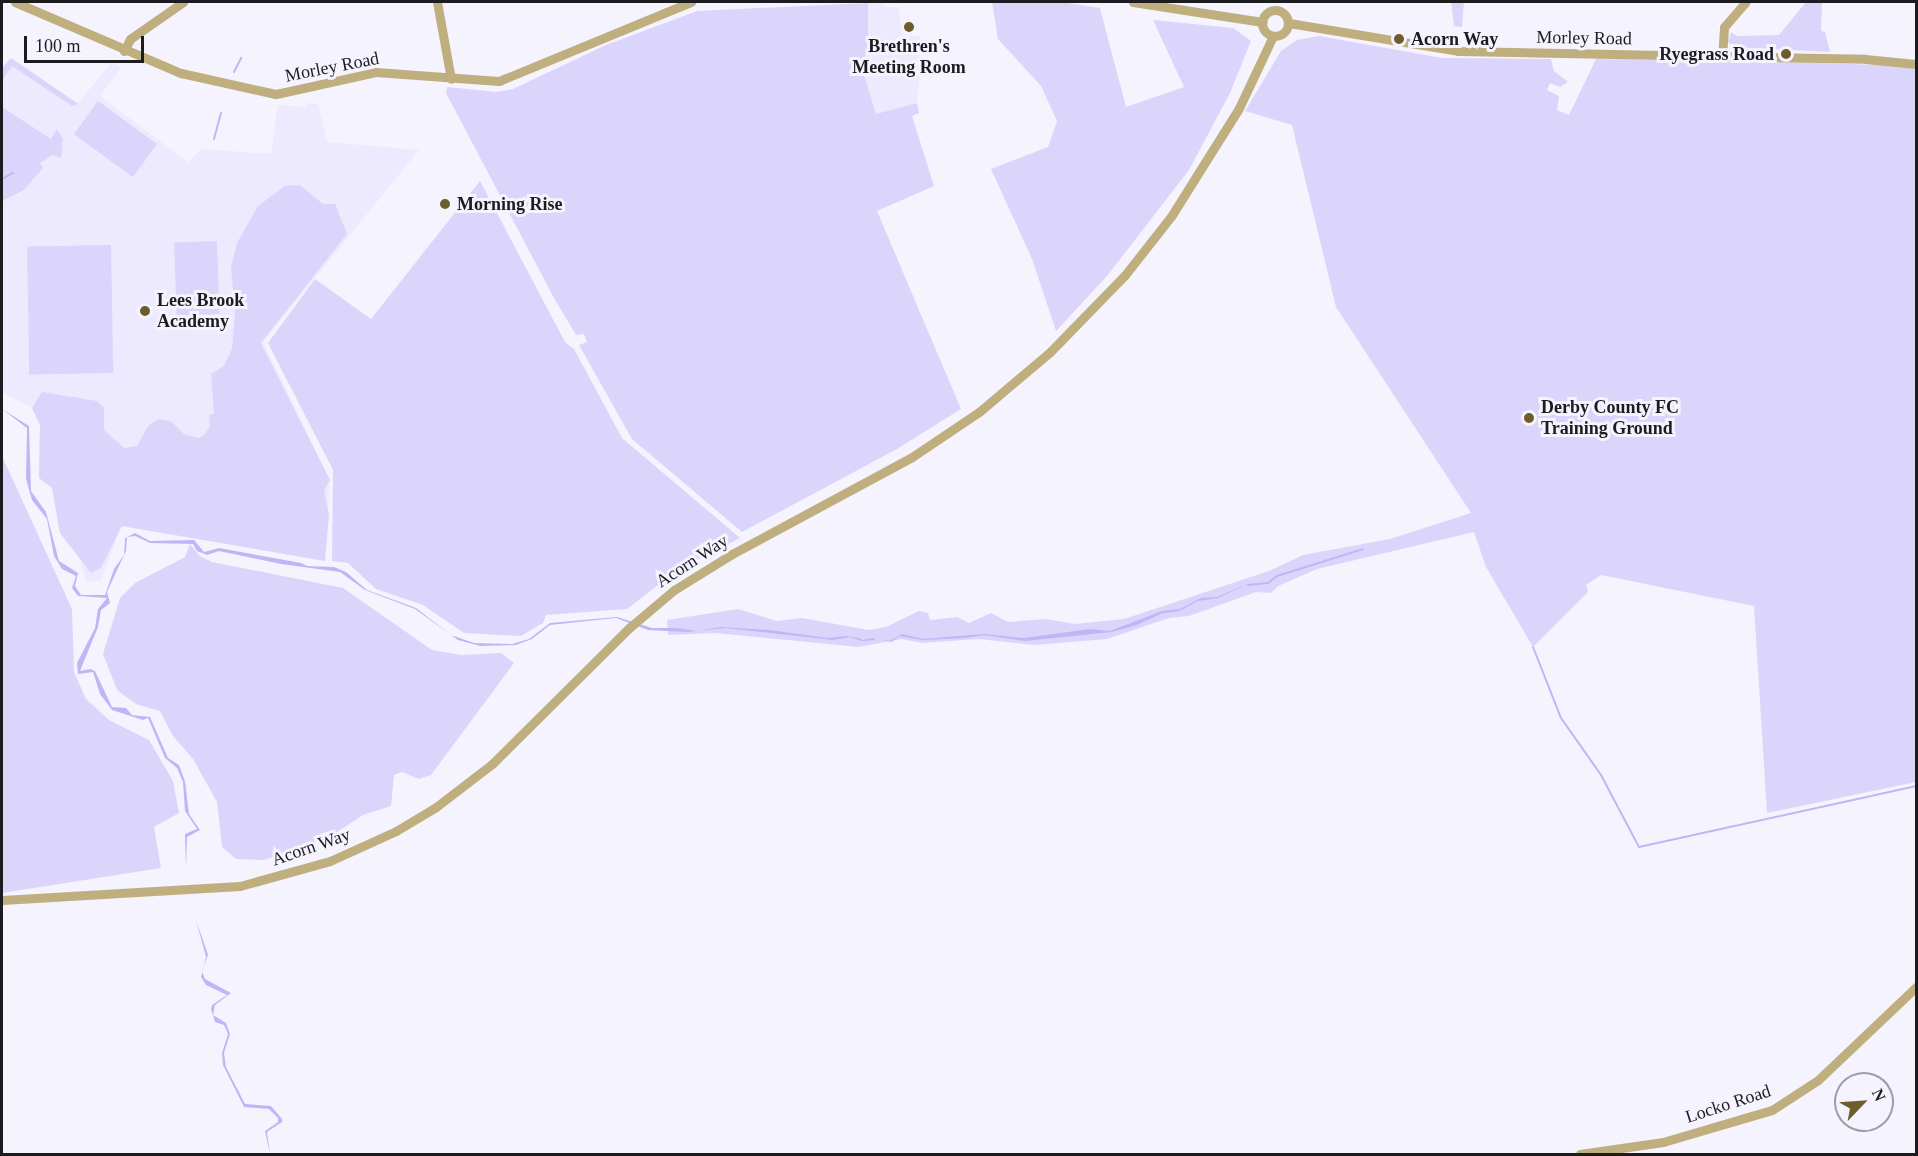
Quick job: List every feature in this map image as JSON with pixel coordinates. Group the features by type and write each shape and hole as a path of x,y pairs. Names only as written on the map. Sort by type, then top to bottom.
{"street":[{"name":"Morley Road","path":"15,2 124,51 181,73 276,94 376,72 483,82 514,77 691,2"},
{"path":"124,51 130,39 183,2"},
{"path":"437,2 451,79"},
{"path":"1133,2 1262,22"},
{"path":"1722,57 1724,27 1742,3"},
{"path":"1278,6 1287,16 1289,23 1281,35 1273,36 1265,32 1262,22 1268,12 1278,6"},
{"name":"Morley Road","path":"1289,23 1458,51 1865,59 1917,64"},
{"name":"Acorn Way","path":"2,900 214,890 296,873 352,852 436,807 492,764 633,624 705,570 912,457 979,412 1050,352 1125,275 1172,215 1239,108 1273,36"},
{"name":"Locko Road","path":"1580,1155 1663,1142 1772,1110 1818,1080 1917,987"}],"shaded area":[{"path":"882,2 886,7 898,7 903,35 920,37 920,68 917,103 876,115 860,65 868,48 868,3"},
{"path":"992,2 1061,2 1100,8 1126,107 1184,87 1153,20 1233,28 1251,41 1230,93 1189,170 1107,276 1056,331 1032,259 991,169 1048,147 1057,121 1041,86 998,39"},
{"path":"1451,2 1464,2 1462,27 1454,26"},
{"path":"1806,2 1822,2 1821,31 1825,32 1830,52 1734,47 1728,42 1731,32 1737,36 1779,35"},
{"path":"868,3 868,48 861,65 876,114 917,103 919,113 912,116 934,186 877,211 961,409 897,449 742,532 632,439 579,345 587,342 584,334 576,335 554,298 446,93 447,87 497,92 513,89 606,45 697,11"},
{"name":"Derby County FC Training Ground","path":"1319,36 1442,58 1551,59 1554,71 1568,82 1560,87 1550,83 1547,90 1559,96 1557,110 1569,115 1596,59 1763,61 1905,66 1916,70 1916,782 1767,813 1754,606 1601,575 1586,585 1588,592 1533,647 1486,567 1474,532 1317,569 1278,586 1271,593 1256,592 1189,616 1169,618 1107,639 1034,645 978,639 922,643 902,639 858,647 715,633 668,635 667,620 738,609 777,621 802,618 869,630 886,627 919,611 928,613 930,620 957,617 969,623 991,613 1008,622 1045,619 1075,624 1124,619 1269,571 1303,555 1390,539 1471,513 1336,307 1292,125 1245,111 1281,51 1297,40"},
{"name":"Lees Brook Academy","path":"11,58 78,103 112,62 121,68 100,96 188,162 202,149 271,154 278,105 306,107 307,103 318,104 327,142 419,150 263,342 330,480 325,561 121,526 101,581 86,582 80,558 60,533 52,487 39,478 40,425 32,408 2,392 2,68"},
{"path":"11,58 78,104 72,106 12,66 2,81 2,68"},
{"path":"98,101 157,144 133,177 74,134"},
{"path":"2,107 51,139 57,129 63,139 61,158 53,155 40,163 43,168 24,190 2,201"},
{"path":"480,181 565,342 574,349 622,438 740,538 676,571 627,609 546,615 543,623 521,636 464,633 423,605 376,589 348,563 332,561 333,470 268,343 315,279 371,319"},
{"path":"300,185 323,204 335,204 347,234 261,343 330,480 324,490 329,515 325,561 122,526 101,568 91,573 60,533 52,488 39,478 40,425 32,408 42,392 97,401 104,408 104,430 124,448 137,446 148,426 158,419 171,421 184,434 198,438 204,435 210,426 209,415 214,414 211,374 224,366 232,349 235,313 231,268 237,243 258,206 285,186"},
{"path":"217,241 220,314 177,315 174,243"},
{"path":"111,245 113,373 29,374 27,246"},
{"path":"2,409 29,426 31,491 46,512 59,561 78,573 75,586 81,595 105,595 114,569 124,555 125,538 127,537 126,551 107,592 110,603 101,610 98,627 80,671 90,669 95,671 112,707 126,708 132,715 150,717 168,758 179,765 185,781 189,814 200,830 187,837 186,868 185,834 197,829 185,811 183,782 177,768 165,758 148,718 143,720 112,710 100,694 93,672 78,674 77,663 95,628 98,609 107,598 78,596 72,588 76,576 62,569 54,556 47,519 32,500 26,479 27,428"},
{"path":"2,456 72,609 74,672 86,699 109,720 149,740 173,781 179,813 154,827 161,868 2,893"},
{"path":"135,533 150,541 194,540 204,552 219,548 307,566 334,567 346,572 367,590 416,608 450,634 415,609 365,590 340,572 281,564 219,551 207,555 197,551 193,544 150,543 135,536 127,537"},
{"path":"190,544 200,556 212,562 343,588 432,650 461,655 501,653 514,663 431,775 419,779 402,772 394,775 391,806 363,815 328,838 264,860 236,859 222,847 217,802 193,759 173,736 160,711 136,704 117,690 103,654 120,598 135,583 185,557"},
{"path":"1250,583 1218,598 1198,601 1179,611 1163,613 1137,625 1112,632 1025,641 984,635 922,640 900,636 891,642 879,639 890,641 902,634 923,639 984,634 1024,638 1090,629 1110,631 1162,611 1180,609 1201,598 1217,597"},
{"path":"617,617 652,628 697,631 648,630 616,618 550,625 532,639 516,645 480,646 458,640 451,635 474,643 512,644 529,639 550,623"},
{"path":"721,627 769,630 828,638 846,636 876,640 862,641 850,637 833,640 725,628 698,631"},
{"path":"196,920 208,955 204,967 206,957"},
{"path":"202,972 205,979 231,993 215,1005 213,1015 226,1023 230,1034 224,1053 226,1067 245,1104 271,1106 282,1119 282,1122 267,1132 270,1154 265,1131 278,1122 278,1118 269,1109 244,1107 223,1065 222,1053 228,1034 224,1025 215,1022 211,1009 212,1005 227,995 206,985 201,977"}],"waterway":[{"path":"234,72 241,58"},
{"path":"214,139 221,113"},
{"path":"2,179 13,173"},
{"path":"1248,585 1268,583 1277,576 1363,549"},
{"path":"1533,647 1561,718 1601,775 1639,847 1916,786"}],"place":[{"name":"Brethren's Meeting Room","path":"909,27"},
{"name":"Acorn Way","path":"1399,39"},
{"name":"Ryegrass Road","path":"1786,54"},
{"name":"Morning Rise","path":"445,204"},
{"name":"Lees Brook Academy","path":"145,311"},
{"name":"Derby County FC Training Ground","path":"1529,418"}]}
